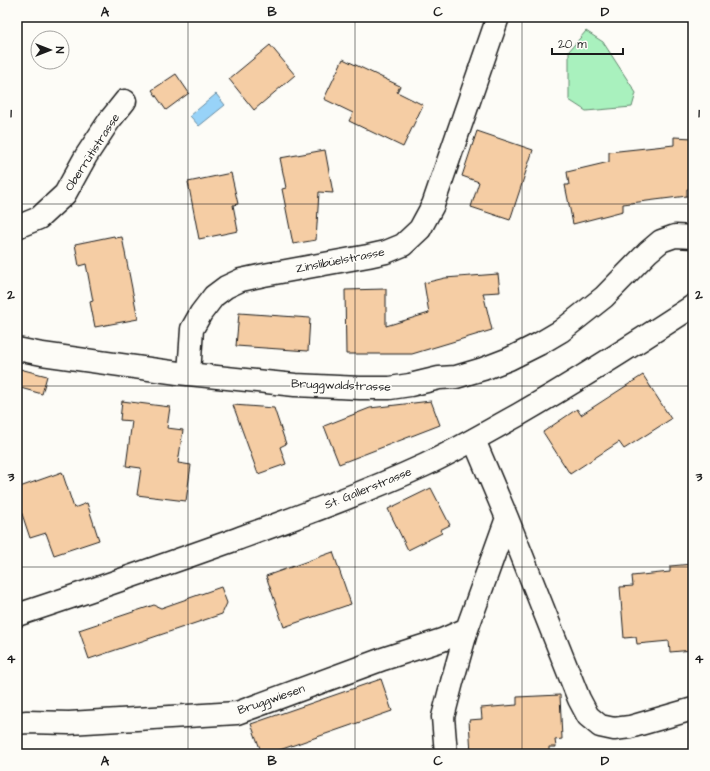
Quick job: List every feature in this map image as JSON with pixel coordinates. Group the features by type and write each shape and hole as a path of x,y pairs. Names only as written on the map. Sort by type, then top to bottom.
{"street":[{"name":"Zinslibüelstrasse","path":"189,374 192,329 201,313 214,296 226,287 241,280 386,252 403,244 420,229 433,205 498,17"},
{"name":"Oberrütistrasse","path":"17,227 39,218 65,194 86,156 109,121 126,101"},
{"name":"Bruggwaldstrasse","path":"17,349 42,354 189,374 296,385 390,388 439,378 456,377 509,359 556,334 604,297 648,252 661,241 675,236 693,237"},
{"name":"St. Gallerstrasse","path":"17,615 217,546 351,497 425,465 474,440 603,364 693,306"},
{"path":"474,440 507,518 579,699 588,716 600,726 614,729 630,727 693,709"},
{"path":"446,754 443,717 452,682 467,629 507,518"},
{"name":"Bruggwiesen","path":"17,723 68,723 237,713 383,659 442,640 467,629"}],"green space":[{"path":"586,31 603,42 636,93 632,107 586,111 569,100 569,51"}],"water":[{"path":"216,94 225,105 199,126 190,116"}],"building":[{"path":"270,45 295,75 254,110 229,79"},
{"path":"343,59 400,86 397,92 423,105 403,147 349,121 353,113 324,99"},
{"path":"176,74 189,93 166,110 152,90"},
{"path":"477,131 533,150 510,220 471,207 479,182 462,176"},
{"path":"674,137 693,138 693,189 687,189 687,196 623,204 623,211 573,224 565,185 569,185 567,172 609,162 609,152 674,145"},
{"path":"325,150 333,193 319,192 316,240 293,244 282,189 286,188 280,158"},
{"path":"231,173 238,204 233,205 238,231 199,239 188,182"},
{"path":"114,236 115,238 122,237 138,319 95,327 90,302 93,301 86,264 79,266 75,244"},
{"path":"498,274 500,292 483,293 492,330 412,354 346,354 345,290 386,289 386,326 429,313 424,283 445,278"},
{"path":"239,313 310,318 308,351 236,346"},
{"path":"20,369 47,376 42,394 17,387"},
{"path":"643,375 671,419 624,449 619,442 570,474 543,432 577,409 581,415"},
{"path":"122,401 170,407 167,428 183,430 178,463 191,465 186,501 137,495 141,468 126,466 132,421 120,420"},
{"path":"431,401 440,425 339,464 324,426 370,408"},
{"path":"233,405 274,408 286,444 280,447 286,464 258,474"},
{"path":"62,472 74,508 87,503 99,540 54,555 46,533 30,538 17,499 17,488"},
{"path":"431,488 450,525 440,530 442,533 408,550 388,509"},
{"path":"333,552 351,604 284,627 266,576"},
{"path":"693,564 693,650 670,652 669,641 637,644 636,637 624,638 620,587 633,586 632,576 670,572 670,566"},
{"path":"221,587 227,603 222,614 89,659 79,630 154,605 161,608"},
{"path":"381,679 392,711 268,754 262,754 251,724"},
{"path":"560,695 562,739 555,740 556,747 549,747 549,754 471,754 469,720 482,719 481,708 517,705 517,697"}]}
